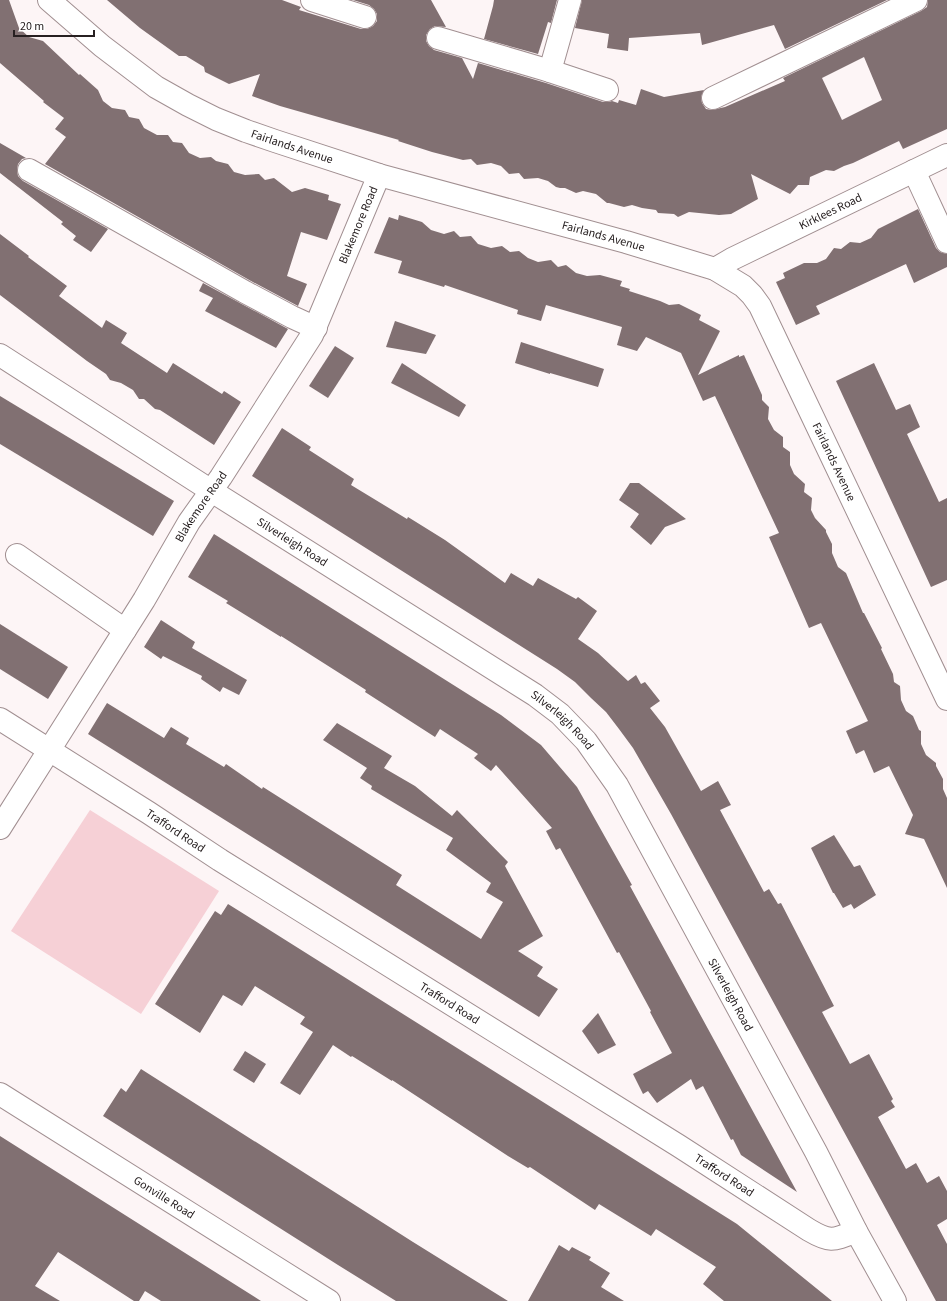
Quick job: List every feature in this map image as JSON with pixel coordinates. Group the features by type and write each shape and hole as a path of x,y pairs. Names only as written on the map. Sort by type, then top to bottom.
{"street":[{"name":"Fairlands Avenue","path":"49,0 102,46 156,87 188,105 246,131 379,175 626,242 715,269 743,286 760,306 947,699"},
{"path":"312,0 365,17"},
{"path":"550,71 570,0"},
{"path":"713,98 916,0"},
{"path":"438,38 550,71 607,90"},
{"name":"Kirklees Road","path":"715,269 732,259 947,155"},
{"path":"29,170 252,296 292,318 316,328"},
{"path":"914,171 947,242"},
{"name":"Blakemore Road","path":"0,828 125,630 189,522 210,490 221,477 312,335 379,175"},
{"name":"Silverleigh Road","path":"0,355 535,696 560,714 586,741 617,785 895,1301"},
{"path":"17,554 125,630"},
{"name":"Trafford Road","path":"0,719 220,860 672,1142 809,1230 819,1235 835,1239 856,1231"},
{"name":"Gonville Road","path":"0,1094 329,1301"}],"shaded area":[{"path":"90,810 219,891 141,1014 11,931"}],"building":[{"path":"0,0 9,0 19,28 29,37 43,41 79,75 80,74 98,90 103,101 112,108 125,110 129,117 139,119 144,128 157,135 168,135 173,142 182,143 189,153 200,158 211,157 216,161 228,164 234,172 245,175 259,174 265,180 274,178 292,192 305,188 329,195 328,200 341,204 327,240 301,232 287,276 307,284 298,306 251,281 45,164 66,137 55,129 64,118 43,102 44,101 0,63"},
{"path":"107,0 282,0 301,7 299,10 361,29 367,29 373,26 377,21 377,14 369,5 353,0 431,0 446,27 435,26 430,29 426,35 426,41 434,50 462,58 473,79 478,63 603,102 612,101 618,103 619,100 636,105 641,89 664,97 704,90 701,97 702,103 706,109 712,110 725,107 785,81 783,78 921,11 927,7 928,0 947,0 947,129 903,149 899,141 834,171 826,170 810,177 809,185 798,185 790,194 751,174 758,199 731,214 719,215 689,212 678,217 674,214 658,213 656,210 632,205 624,207 607,203 596,194 583,191 576,193 565,188 556,187 548,181 538,178 524,179 519,173 509,174 501,166 491,163 477,165 471,159 463,160 432,152 398,141 399,140 280,106 252,96 260,74 229,84 205,72 204,67 186,56 179,56 140,28","holes":["864,57 882,100 842,120 822,78"]},
{"path":"494,0 557,0 551,23 548,22 538,54 484,39"},
{"path":"582,0 887,0 785,49 774,25 702,45 700,33 629,38 628,51 607,48 609,34 575,28"},
{"path":"0,143 26,158 22,159 18,164 17,170 18,176 23,181 108,229 91,252 73,240 76,236 61,224 63,222 0,173"},
{"path":"918,209 936,248 940,252 947,254 947,267 914,283 906,264 816,306 820,314 796,325 776,282 785,278 783,273 804,263 817,263 826,259 834,248 841,249 850,242 860,243 871,238 878,229"},
{"path":"399,215 422,222 431,230 444,234 454,231 460,237 471,236 478,244 491,248 502,246 510,252 519,251 528,258 538,262 551,260 558,267 566,265 576,273 587,276 600,275 622,281 620,286 630,289 629,291 669,305 679,304 701,315 699,320 720,331 698,375 739,355 739,357 744,355 762,395 762,400 769,407 768,419 774,430 783,437 783,447 790,452 790,465 794,474 805,484 804,492 812,498 811,510 815,518 826,530 832,544 832,553 838,567 846,573 863,613 882,648 881,649 893,674 894,682 900,686 901,700 906,711 913,716 919,730 921,731 921,744 926,755 936,763 936,766 943,779 943,789 947,798 947,888 924,839 905,834 913,815 889,766 874,773 864,750 856,754 846,731 868,721 821,623 809,628 769,537 779,533 715,396 703,401 681,353 646,337 637,351 617,345 622,327 546,305 541,321 517,314 518,310 445,285 444,287 398,273 402,261 374,253 389,217 398,220"},
{"path":"0,234 67,286 59,296 102,328 106,320 127,333 121,343 167,373 173,363 222,394 224,391 241,402 214,445 160,410 155,409 144,399 139,399 133,390 121,383 110,380 106,374 0,295"},
{"path":"203,283 288,329 276,348 205,311 213,298 199,291"},
{"path":"395,321 436,335 426,354 386,347"},
{"path":"521,342 604,369 598,387 515,363"},
{"path":"335,346 354,358 328,398 309,386"},
{"path":"402,363 466,405 459,417 391,383"},
{"path":"874,363 896,410 910,404 920,427 907,434 939,502 947,498 947,580 931,587 836,381"},
{"path":"0,396 174,501 153,536 0,444"},
{"path":"282,428 311,447 309,450 354,479 351,485 445,540 505,583 511,573 533,586 538,578 576,599 578,597 597,611 578,639 598,653 628,681 636,675 641,684 645,682 660,701 650,708 665,727 701,791 718,781 731,805 720,810 764,892 769,889 778,904 781,903 834,1006 822,1012 850,1064 869,1054 893,1099 891,1101 895,1107 878,1117 906,1169 916,1163 927,1183 939,1176 947,1191 947,1219 937,1225 947,1244 947,1301 936,1301 671,814 633,748 619,729 606,712 575,682 557,669 252,476"},
{"path":"630,483 639,483 686,519 665,527 651,545 630,527 639,514 619,500"},
{"path":"214,534 501,715 541,745 577,787 632,885 630,886 797,1192 741,1155 733,1139 731,1140 703,1086 696,1090 691,1079 657,1103 648,1091 643,1094 633,1074 672,1053 619,952 617,953 560,848 556,850 546,831 552,828 496,765 491,771 474,758 478,754 440,729 435,737 365,692 366,690 226,603 228,601 188,577"},
{"path":"161,620 195,642 192,648 247,680 239,695 223,687 220,692 201,679 202,676 163,656 161,659 144,647"},
{"path":"0,624 68,667 48,699 0,669"},
{"path":"107,703 164,738 171,727 189,738 186,744 224,767 226,764 262,789 263,787 402,875 396,885 481,939 503,902 486,892 491,883 446,850 453,838 371,789 372,786 360,778 367,768 323,740 337,723 392,756 384,768 415,786 452,816 457,810 508,862 505,866 543,936 518,951 543,967 537,976 558,989 539,1017 88,734"},
{"path":"834,835 854,867 860,865 876,895 854,909 851,904 843,908 833,893 811,848"},
{"path":"228,904 737,1224 832,1301 724,1301 703,1284 716,1267 656,1229 651,1236 599,1204 595,1210 530,1167 528,1168 508,1156 392,1080 333,1045 300,1095 280,1083 313,1032 300,1024 305,1017 255,986 242,1006 223,995 200,1033 155,1004 215,911 221,915"},
{"path":"598,1013 616,1045 598,1054 582,1031"},
{"path":"245,1051 266,1064 254,1083 233,1070"},
{"path":"141,1069 508,1301 396,1301 103,1116 121,1088 126,1092"},
{"path":"0,1136 261,1301 161,1301 145,1291 139,1301 134,1301 58,1252 35,1286 60,1301 0,1301"},
{"path":"559,1245 569,1251 572,1247 591,1257 589,1260 610,1273 601,1287 624,1301 528,1301"}]}
